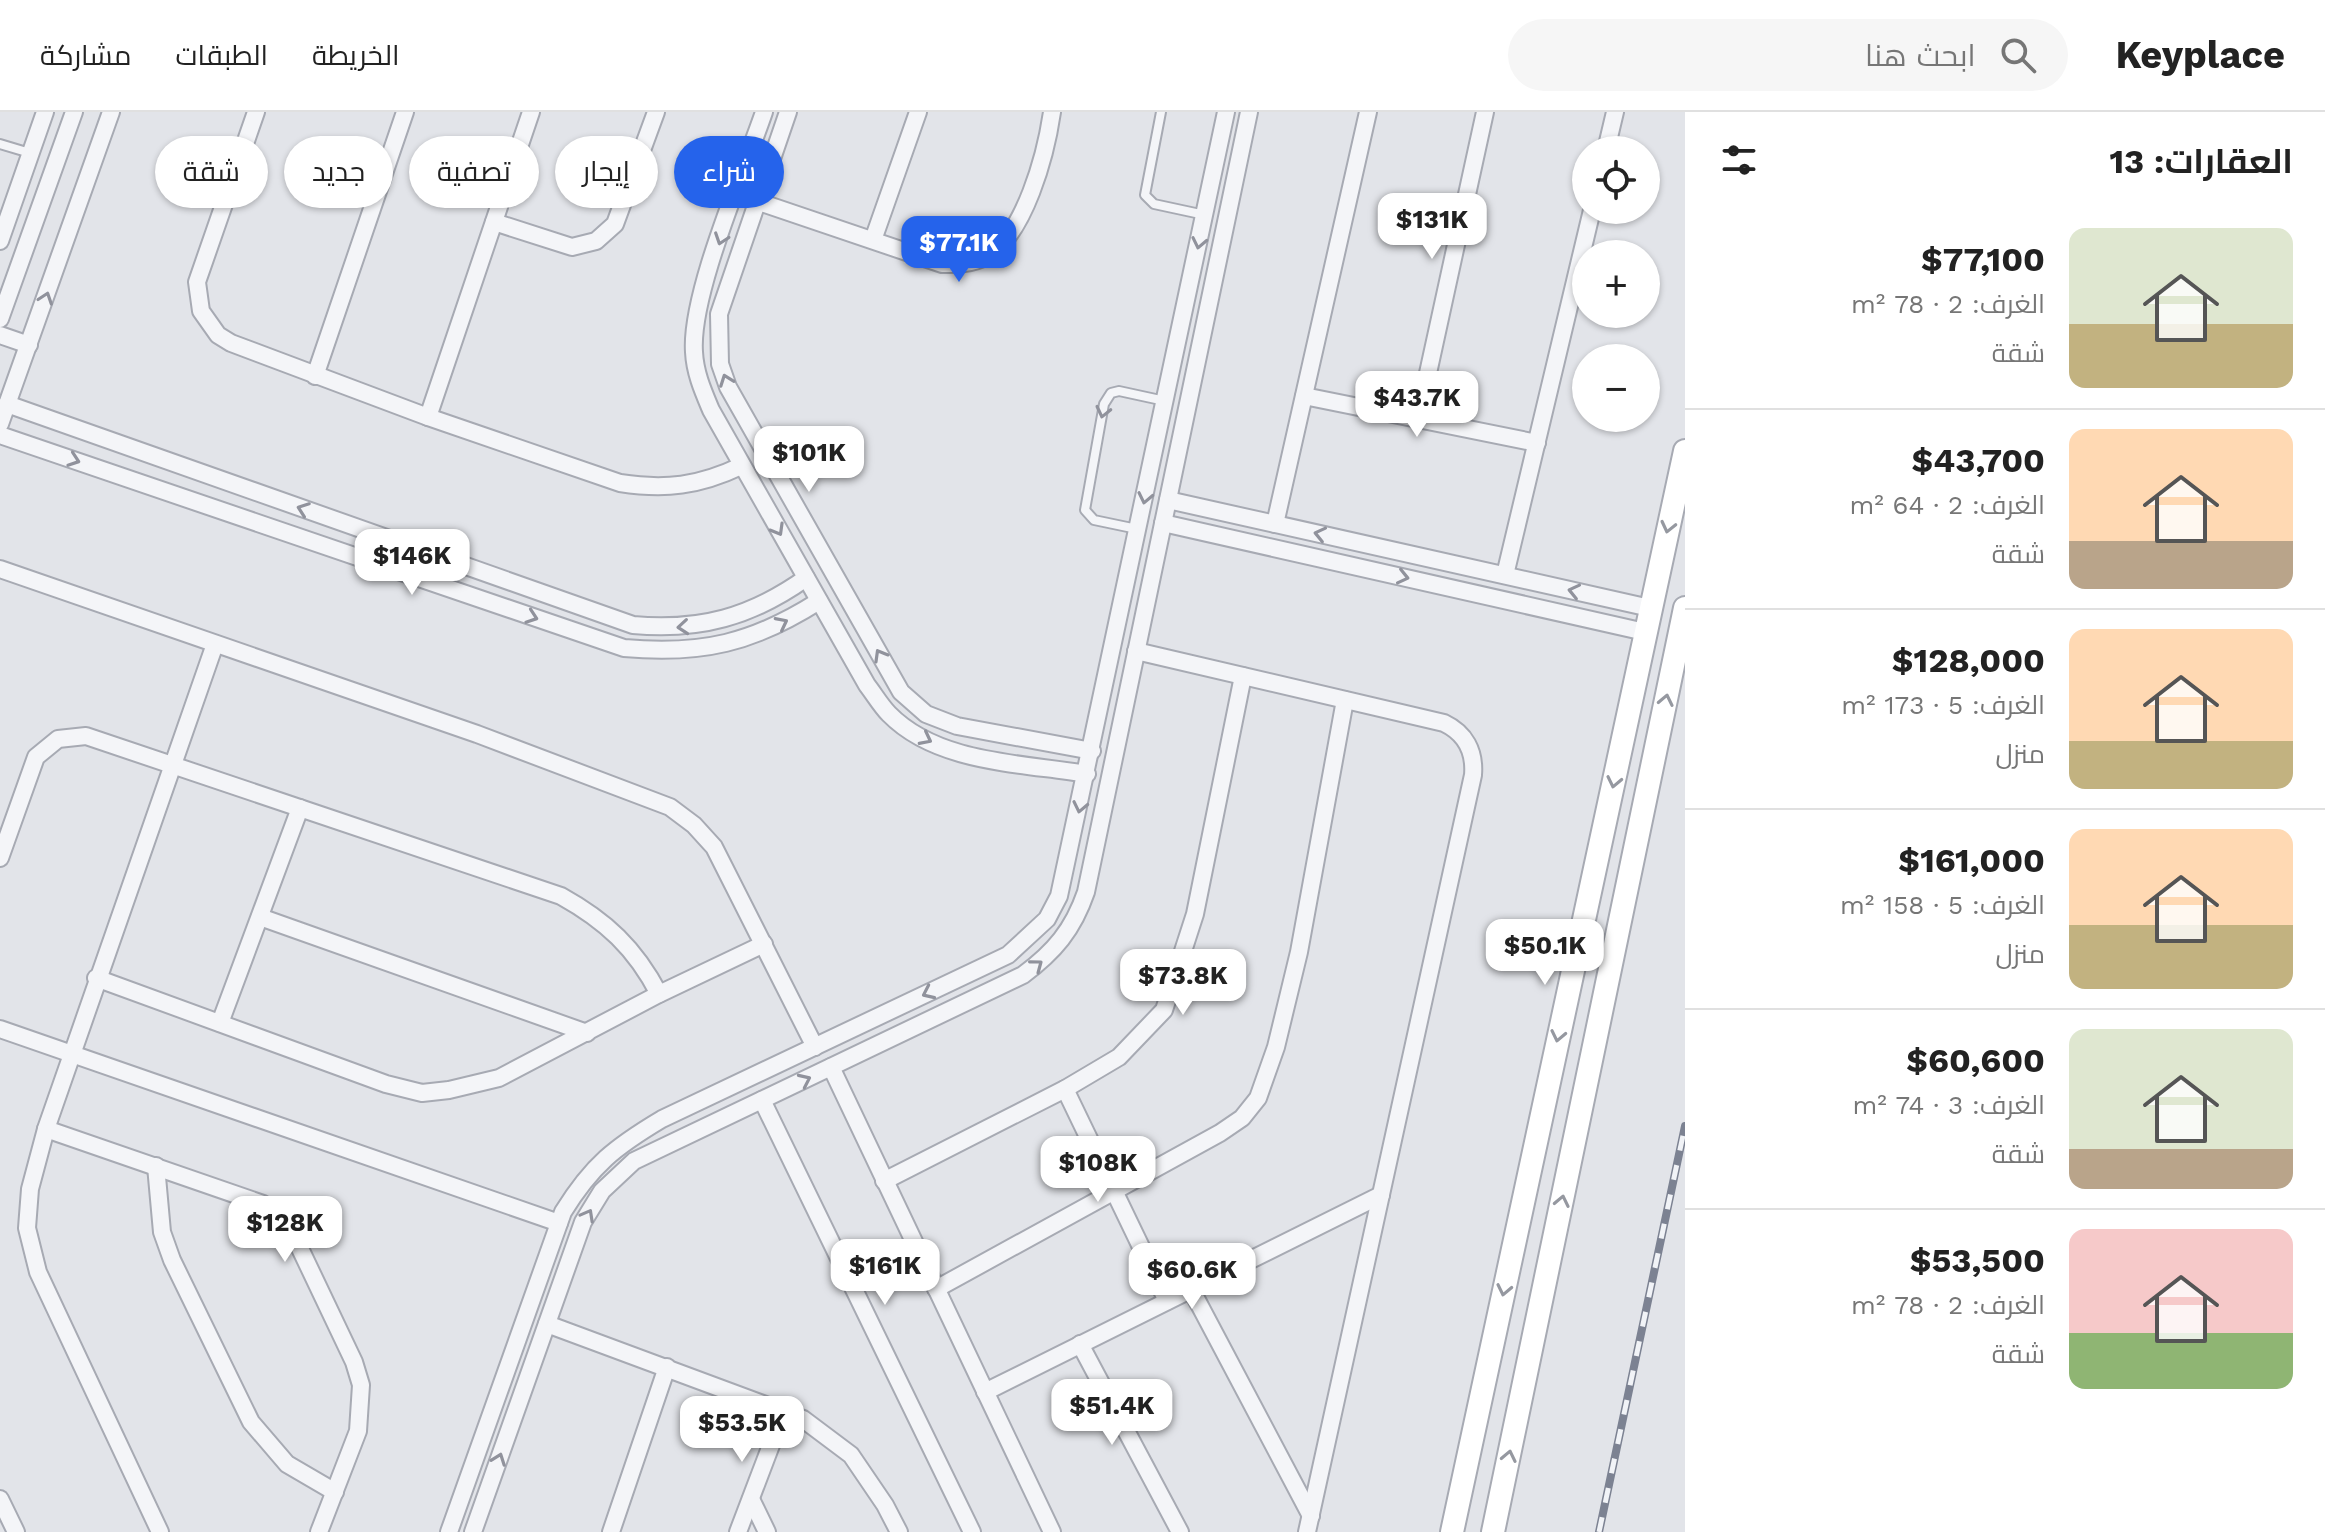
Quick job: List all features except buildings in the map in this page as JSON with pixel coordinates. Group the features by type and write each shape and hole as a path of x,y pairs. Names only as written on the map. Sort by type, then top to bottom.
{"street":[{"path":"0,241 45,112"},
{"path":"0,319 74,112"},
{"path":"0,424 111,112"},
{"path":"256,112 201,268 197,297 208,324 218,335 264,357 428,417 580,470 651,488 697,483 741,466"},
{"path":"315,376 405,112"},
{"path":"428,417 531,112"},
{"path":"494,222 572,247 596,241 615,224 656,112"},
{"path":"764,112 703,289 693,351 699,382 741,466 867,685 889,715 917,736 950,751 1087,774"},
{"path":"779,136 788,112"},
{"path":"873,240 918,112"},
{"path":"777,208 942,264 964,264 985,257 1003,243 1016,225 1037,173 1052,112"},
{"path":"449,1532 559,1223 585,1176 621,1143 662,1119 1008,955 1047,919 1067,870 1226,112"},
{"path":"473,1532 583,1222 602,1191 634,1161 991,992 1050,955 1069,932 1081,906 1249,112"},
{"path":"1275,524 1368,112"},
{"path":"1418,419 1485,112"},
{"path":"1609,136 1615,112"},
{"path":"754,208 719,314 720,364 728,387 770,467 901,692 926,714 957,726 1092,751"},
{"path":"1505,575 1589,224"},
{"path":"0,335 29,345"},
{"path":"1304,396 1537,443"},
{"path":"7,404 633,625 670,628 707,625 742,615 776,599 806,578"},
{"path":"0,435 624,648 662,652 706,649 784,623 819,601"},
{"path":"1452,1532 1685,451"},
{"path":"1168,500 1650,608"},
{"path":"1163,523 1645,632"},
{"path":"0,569 477,734 670,807 694,825 714,847 815,1047"},
{"path":"1493,1532 1685,608"},
{"path":"160,1532 38,1272 27,1228 30,1189 46,1129 96,978 215,644"},
{"path":"1136,651 1452,727 1470,748 1474,766 1309,1524"},
{"path":"884,1181 1065,1089 1119,1057 1144,1035 1164,1010 1174,988 1195,914 1243,676"},
{"path":"936,1289 1113,1189 1220,1133 1242,1118 1258,1098 1276,1047 1299,952 1345,700"},
{"path":"0,858 36,757 58,739 86,736 561,896 595,914 621,936 643,963 659,994"},
{"path":"220,1023 300,808"},
{"path":"260,917 587,1033"},
{"path":"96,978 386,1084 422,1093 499,1078 659,994 764,944"},
{"path":"1573,966 1610,973"},
{"path":"980,969 991,992"},
{"path":"0,1029 559,1223"},
{"path":"831,1067 1052,1532"},
{"path":"1065,1089 1167,1301"},
{"path":"762,1100 972,1532"},
{"path":"46,1129 263,1204 282,1219 296,1240 354,1362 361,1385 358,1431 319,1532"},
{"path":"156,1166 162,1232 172,1260 251,1422 287,1464 335,1492"},
{"path":"985,1392 1381,1195"},
{"path":"1191,1289 1309,1524"},
{"path":"547,1324 784,1411 831,1437 851,1455 885,1505 899,1532"},
{"path":"1080,1344 1180,1532"},
{"path":"611,1532 667,1367"},
{"path":"738,1532 784,1411"},
{"path":"0,1499 16,1532"},
{"path":"751,1499 767,1532"}],"lane":[{"path":"1161,112 1145,195 1154,204 1205,215"},
{"path":"0,144 30,153"},
{"path":"1139,530 1094,520 1085,510 1104,404 1111,393 1119,391 1165,402"}],"railway":[{"path":"1599,1532 1685,1126"}]}
